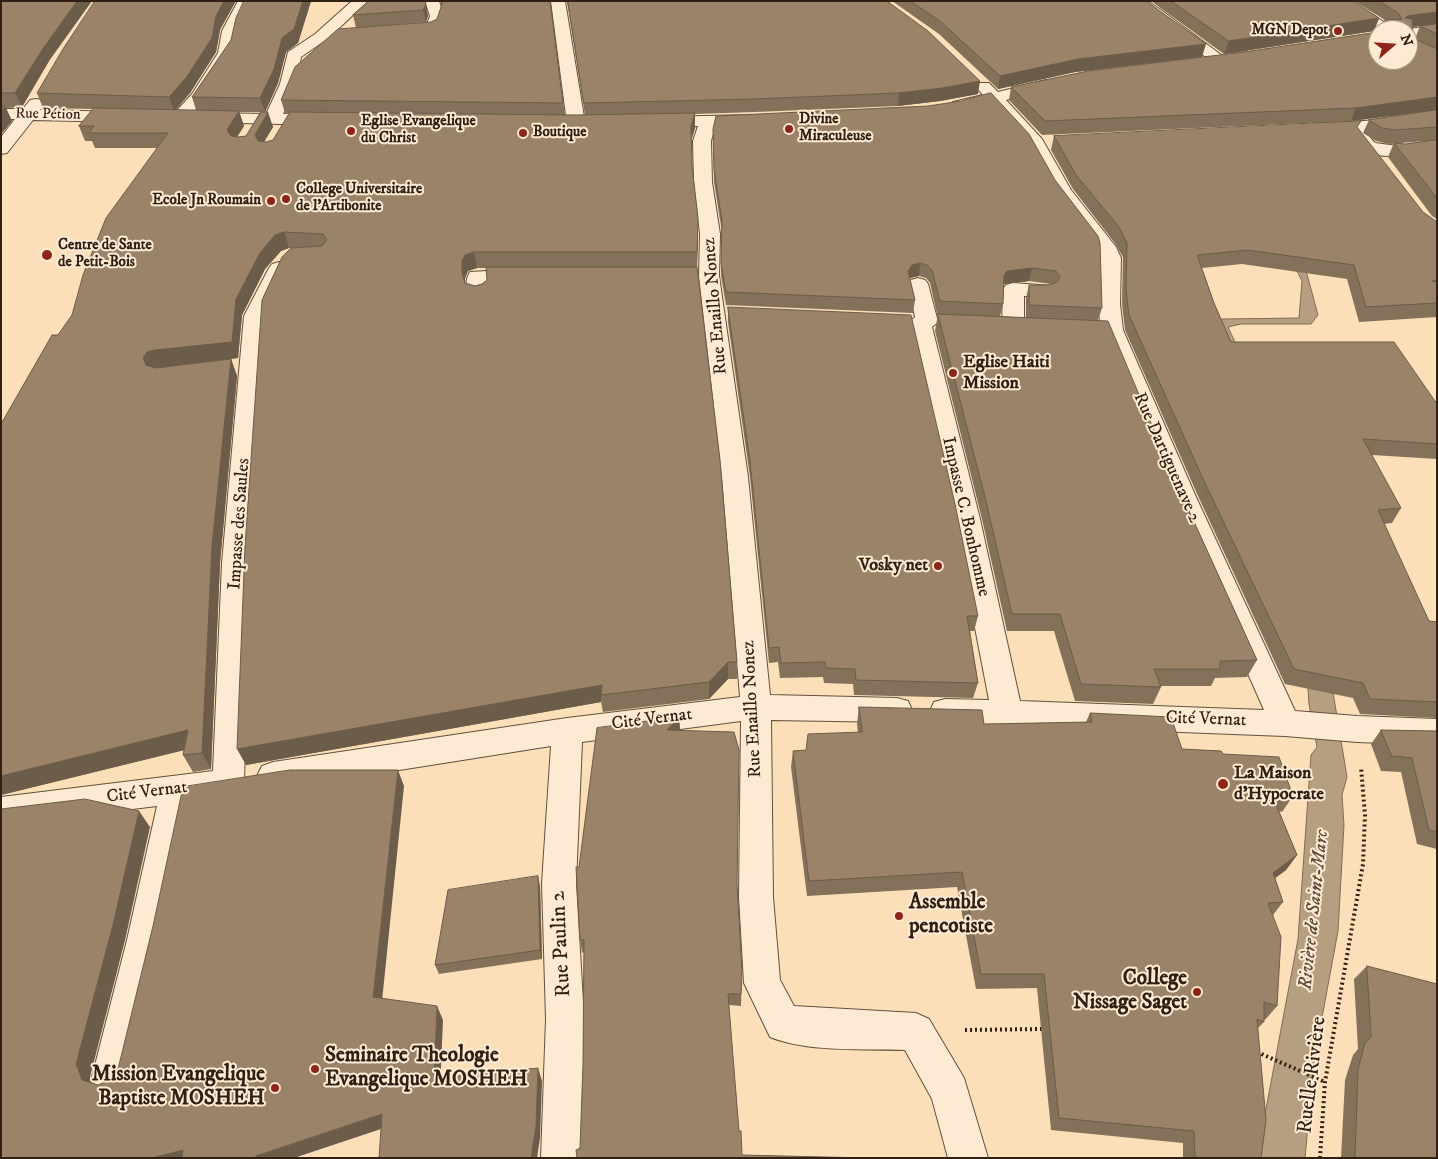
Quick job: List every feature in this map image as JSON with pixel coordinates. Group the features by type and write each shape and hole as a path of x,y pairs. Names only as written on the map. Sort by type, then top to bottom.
{"street":[{"path":"179,118 198,97 226,53 230,31 245,1"},
{"path":"271,122 288,84 294,55 320,37 361,1"},
{"path":"320,37 433,28 437,16 432,1"},
{"path":"558,1 568,123 595,122"},
{"path":"1136,1 1228,60 1193,64"},
{"path":"1339,1 1370,20"},
{"path":"1418,38 1437,30"},
{"name":"Rue Dartiguenave 2","path":"974,78 1046,143 1063,192 1106,246 1111,258 1109,304 1102,330 1296,724"},
{"path":"942,108 1026,88 1064,82"},
{"path":"1,148 30,114 45,88"},
{"name":"Rue Pétion","path":"1,114 139,117"},
{"path":"1308,130 1343,128 1437,116"},
{"path":"159,117 271,122 340,120"},
{"path":"642,122 768,119"},
{"name":"Rue Enaillo Nonez","path":"707,121 706,132 702,141 702,182 710,234 700,276 723,314 735,477 756,707 756,897 762,983 783,1024 821,1028 916,1032"},
{"path":"1343,128 1370,148 1384,167"},
{"path":"1370,148 1398,151 1437,146"},
{"name":"Impasse des Saules","path":"228,783 241,367 255,316 287,263"},
{"path":"477,295 477,276 540,275"},
{"name":"Impasse C. Bonhomme","path":"918,284 924,322 1007,712"},
{"path":"1013,326 1013,289 1045,290"},
{"name":"Cité Vernat","path":"1,812 177,788 228,783 567,731 756,707 1007,712 1437,732"},
{"name":"Rue Paulin 2","path":"561,1158 565,1019 559,883 567,731"},
{"path":"111,1077 145,940 177,788"},
{"path":"916,1032 950,1092 968,1158"}],"path":[{"name":"Ruelle Rivière","path":"1320,1158 1323,1081 1363,864 1365,815 1351,728"},
{"path":"916,1032 1049,1029"},
{"path":"1254,1051 1323,1081"}],"water":[{"name":"Rivière de Saint-Marc","path":"1222,48 1246,50 1272,67 1304,94 1341,136 1304,263 1318,315 1311,324 1241,324 1228,327 1240,353 1333,692 1347,777 1342,795 1344,825 1338,931 1314,1061 1305,1158 1258,1158 1298,939 1311,755 1317,747 1309,704 1304,632 1215,323 1222,319 1299,318 1302,281 1297,271 1322,135 1308,116 1261,69"}],"building":[{"path":"1,1 77,1 44,47 15,93 1,93"},
{"path":"95,1 224,1 216,16 212,38 186,78 169,97 37,93"},
{"path":"244,1 303,1 294,29 282,38 274,69 260,98 192,97 231,40 236,18"},
{"path":"369,1 425,1 426,4 423,10 353,15"},
{"path":"442,1 550,1 563,103 281,100 295,67 338,29 431,22 437,19"},
{"path":"568,1 887,1 928,31 980,81 899,93 584,103"},
{"path":"911,1 1146,1 1206,44 1078,59 1000,76 941,22"},
{"path":"1171,1 1353,1 1379,18 1229,41"},
{"path":"1379,1 1437,1 1437,12 1407,16 1405,18 1412,20 1385,20 1402,19 1398,13"},
{"path":"1437,24 1437,34 1420,26"},
{"path":"1368,33 1368,70 1418,70 1418,40 1437,49 1437,97 1356,108 1045,121 1011,87 1088,71 1244,52"},
{"path":"991,93 1029,134 1055,180 1098,236 1100,243 1102,308 1029,305 1029,285 1049,285 1057,282 1060,277 1056,271 1032,268 1007,271 1004,276 1003,304 940,301 932,270 927,265 920,263 912,265 908,271 915,300 726,292 721,263 722,221 714,169 713,129 716,116 928,106 961,101"},
{"path":"94,108 239,111 227,130 231,136 238,137 246,136 261,112 268,112 255,135 258,141 266,142 273,140 290,112 575,115 695,113 691,126 692,166 698,218 697,252 474,252 465,255 462,261 462,273 465,283 475,286 487,280 486,267 697,267 720,460 737,662 728,662 709,682 601,695 602,685 237,749 245,546 262,300 282,257 291,248 322,246 327,240 323,234 284,232 275,235 260,253 236,299 232,342 155,350 147,352 143,358 146,365 156,368 231,359 212,546 202,753 183,755 188,730 1,776 1,424 52,335 58,335 72,315 83,275 106,218 168,133 89,133 94,126 79,126"},
{"path":"1437,110 1437,127 1395,130 1382,128 1369,120"},
{"path":"1361,121 1357,127 1423,212 1437,222 1437,275 1436,281 1432,281 1437,282 1437,303 1366,307 1354,265 1248,250 1197,255 1214,303 1231,342 1394,342 1437,404 1437,444 1363,439 1401,508 1378,510 1429,621 1437,622 1437,702 1370,699 1363,683 1294,669 1204,481 1129,315 1126,289 1127,243 1119,227 1076,175 1054,136"},
{"path":"1437,140 1437,198 1394,143 1405,144"},
{"path":"728,307 911,315 955,504 978,616 967,616 978,683 856,680 855,669 826,668 825,662 781,663 779,647 769,648 750,461"},
{"path":"938,314 1108,321 1175,480 1257,660 1220,661 1220,669 1154,669 1161,687 1081,684 1060,614 1012,614 986,501"},
{"path":"859,707 982,710 984,724 1092,722 1090,713 1171,717 1182,749 1221,751 1223,754 1279,757 1293,796 1272,795 1297,855 1273,873 1283,902 1268,903 1281,937 1277,1006 1264,1002 1264,1022 1257,1019 1266,1120 1261,1158 1195,1157 1194,1131 1059,1118 1044,974 981,974 962,872 809,881 793,751 806,750 808,734 862,732"},
{"path":"679,717 667,730 734,732 739,750 737,884 742,970 741,994 728,994 742,1155 867,1158 577,1158 576,1150 580,1148 583,1065 584,940 580,940 576,867 579,867 597,728"},
{"path":"1381,730 1437,731 1437,832 1429,830 1412,758 1392,756"},
{"path":"290,770 398,770 373,997 437,1006 434,1078 538,1068 536,1126 531,1158 379,1158 382,1114 256,1156 255,1158 182,1158 183,1150 152,1158 1,1158 1,809 85,799 139,811 113,925 76,1064 82,1080 98,1085 113,1079 119,1065 153,926 183,787"},
{"path":"538,876 540,950 435,965 448,890"},
{"path":"1367,966 1437,984 1437,1158 1355,1158 1358,1069 1365,1043 1371,1037"}],"place":[{"name":"MGN Depot","path":"1338,31"},
{"name":"Divine Miraculeuse","path":"789,129"},
{"name":"Eglise Evangelique du Christ","path":"351,131"},
{"name":"Boutique","path":"523,133"},
{"name":"College Universitaire de l'Artibonite","path":"286,199"},
{"name":"Ecole Jn Roumain","path":"271,201"},
{"name":"Centre de Sante de Petit-Bois","path":"47,255"},
{"name":"Eglise Haiti Mission","path":"953,373"},
{"name":"Vosky net","path":"938,566"},
{"name":"La Maison d'Hypocrate","path":"1223,784"},
{"name":"Assemble pencotiste","path":"899,916"},
{"name":"College Nissage Saget","path":"1197,992"},
{"name":"Seminaire Theologie Evangelique MOSHEH","path":"315,1069"},
{"name":"Mission Evangelique Baptiste MOSHEH","path":"275,1088"}]}
